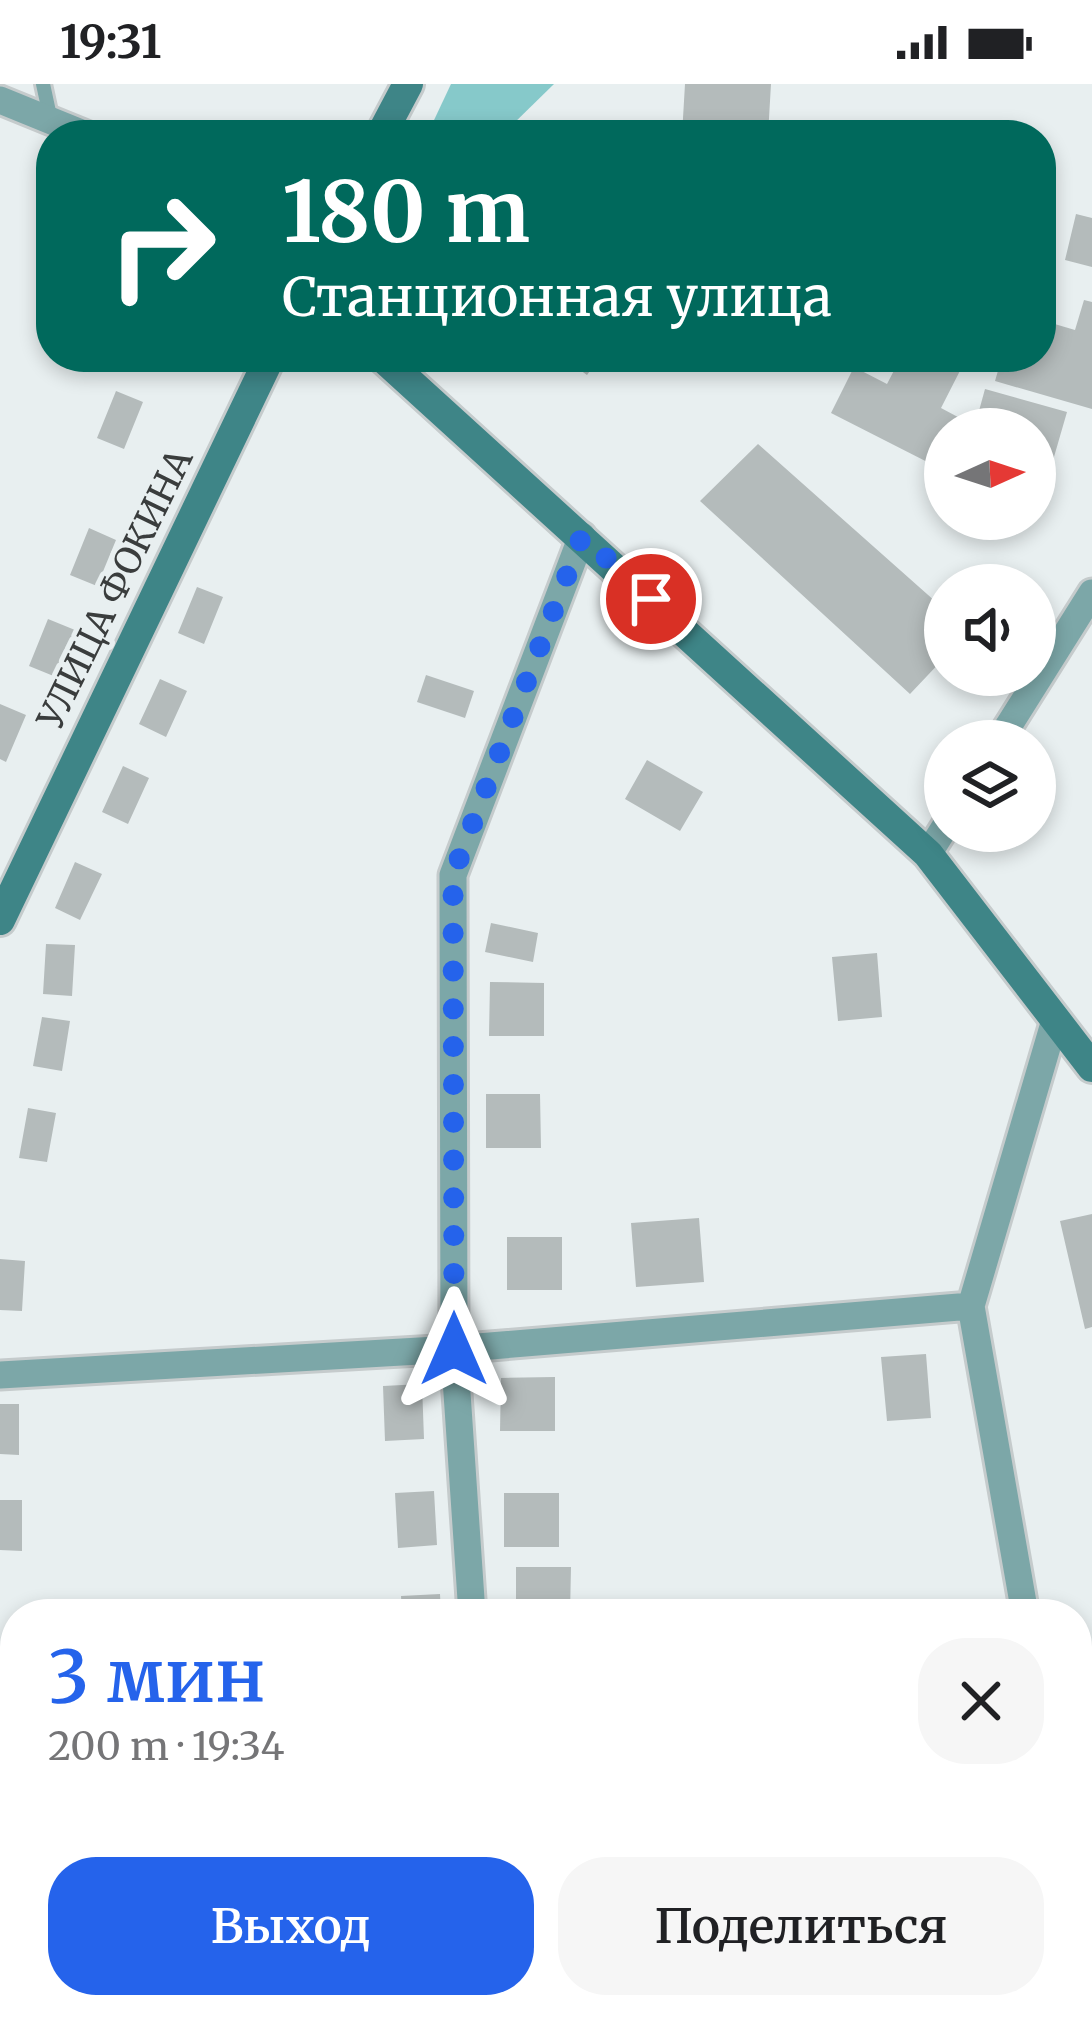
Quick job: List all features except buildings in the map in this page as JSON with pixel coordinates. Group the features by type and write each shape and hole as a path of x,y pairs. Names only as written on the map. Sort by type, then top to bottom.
{"street":[{"path":"389,120 408,84"},
{"path":"0,100 49,120"},
{"name":"УЛИЦА ФОКИНА","path":"0,920 263,372"},
{"path":"399,372 928,854 1092,1067"},
{"path":"471,1599 454,1349 453,875 582,536"},
{"path":"1012,720 1092,592"},
{"path":"1021,1599 971,1306 1055,1020"},
{"path":"0,1375 454,1349 971,1306"}],"lane":[{"path":"43,84 51,120"}],"shaded area":[{"path":"451,84 554,84 517,120 434,120"}],"route":[{"path":"454,1349 453,875 582,536 651,599"}]}
